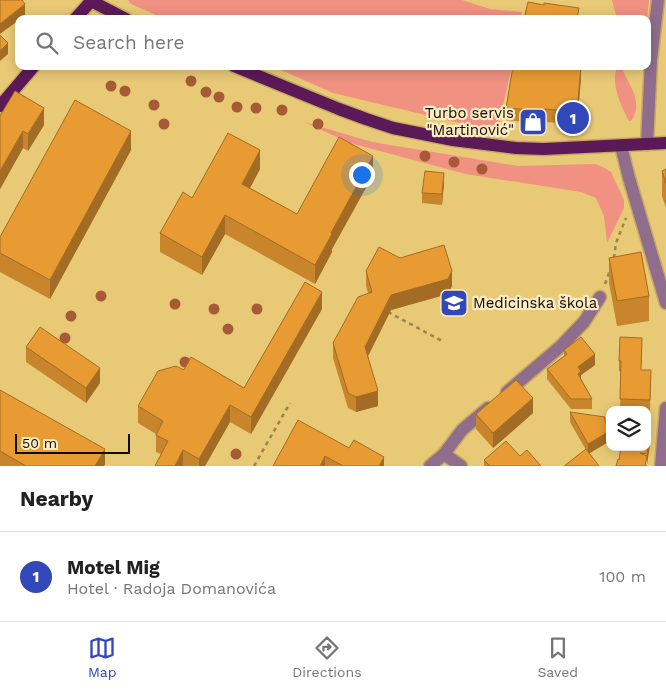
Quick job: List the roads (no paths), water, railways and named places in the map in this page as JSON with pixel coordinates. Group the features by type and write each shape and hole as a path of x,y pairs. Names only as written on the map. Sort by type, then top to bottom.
{"main road":[{"path":"79,15 92,0 119,15"},
{"path":"0,106 31,70"},
{"path":"244,70 339,109 393,128 453,140 553,149 666,143"}],"street":[{"path":"651,52 658,0"},
{"path":"646,144 650,70"},
{"path":"620,146 666,302"},
{"path":"430,466 444,454 462,430 561,346 584,322 600,297"},
{"path":"661,466 666,408"},
{"path":"444,454 461,466"}],"place":[{"name":"Motel Mig","path":"573,118"},
{"name":"Turbo servis \"Martinović\"","path":"533,122"},
{"name":"Medicinska škola","path":"454,303"}]}
